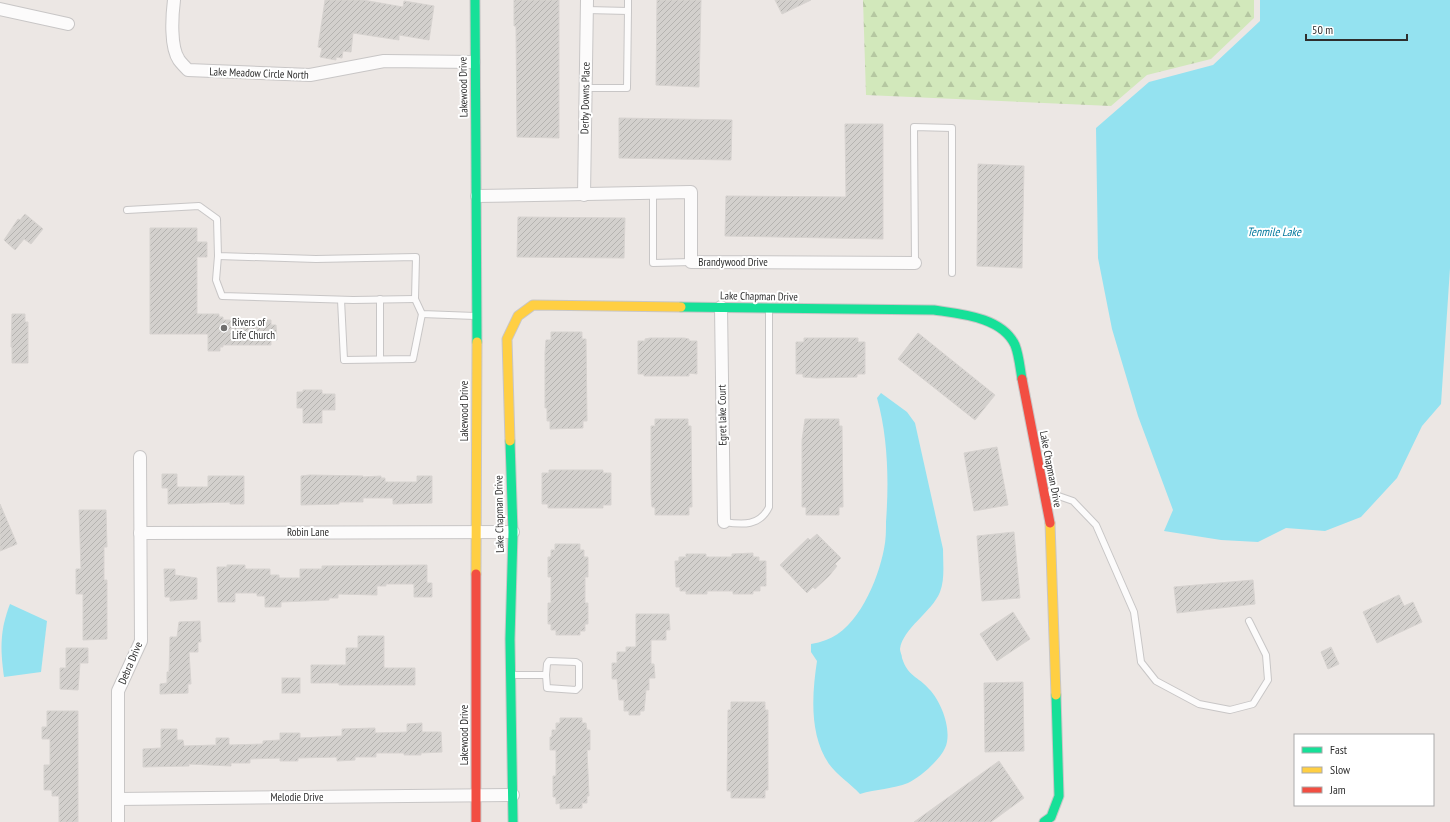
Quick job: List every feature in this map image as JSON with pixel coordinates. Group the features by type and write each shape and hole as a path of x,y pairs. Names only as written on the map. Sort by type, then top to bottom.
{"street":[{"path":"0,0 0,9 68,24"},
{"name":"Lake Meadow Circle North","path":"174,0 171,18 174,43 178,60 188,70 310,76 384,61 474,62"},
{"name":"Lakewood Drive","path":"475,0 474,62 477,196 476,822"},
{"name":"Derby Downs Place","path":"584,195 587,5"},
{"name":"Brandywood Drive","path":"477,196 653,194 691,192 691,262 915,263"},
{"name":"Lake Chapman Drive","path":"513,822 511,675 513,532 507,339 518,316 534,306 934,310 966,315 998,325 1015,346 1050,521 1059,796 1050,817 1044,822"},
{"name":"Egret lake Court","path":"721,307 724,522"},
{"name":"Debra Drive","path":"118,822 118,691 141,641 140,457"},
{"name":"Robin Lane","path":"140,533 513,532"},
{"name":"Melodie Drive","path":"118,798 512,795"}],"lane":[{"path":"586,88 627,88 628,0"},
{"path":"587,5 628,11"},
{"path":"915,263 914,127 952,128 952,273"},
{"path":"653,194 653,263 691,262"},
{"path":"126,210 199,206 217,219 218,256 216,280 222,296 341,300 415,298"},
{"path":"218,256 316,259 416,256 415,298 422,314 413,359 344,360 341,300"},
{"path":"380,299 380,359"},
{"path":"724,522 741,524 755,522 766,514 769,506 769,308"},
{"path":"422,314 477,316"},
{"path":"1044,491 1073,501 1096,525 1134,612 1141,662 1156,681 1198,704 1230,710 1253,704 1268,680 1266,654 1249,621"},
{"path":"549,661 576,662 579,664 579,687 576,690 547,688 546,675 547,664 549,661"},
{"path":"511,675 546,675"}],"green space":[{"path":"863,0 1254,0 1254,18 1211,59 1147,75 1111,106 866,95"}],"water":[{"name":"Tenmile Lake","path":"1260,0 1450,0 1450,268 1441,404 1422,426 1397,478 1361,517 1325,531 1286,528 1258,542 1221,540 1164,531 1173,510 1138,416 1112,329 1098,258 1096,128 1149,82 1213,65 1260,21"},
{"path":"881,393 907,412 915,423 943,549 943,576 940,592 931,606 906,634 900,649 907,669 925,685 938,701 947,725 948,733 945,748 939,758 918,777 902,785 860,794 829,764 818,740 815,727 813,700 817,661 811,652 811,644 826,640 848,626 865,602 877,575 881,561 886,539 887,459 881,413 877,398"},
{"path":"10,604 47,621 41,672 4,677 2,639 4,622"}],"building":[{"path":"325,0 363,0 403,7 404,1 434,6 429,40 399,35 399,40 353,33 351,52 343,51 342,58 336,57 336,60 320,57 322,48 318,47"},
{"path":"514,0 559,0 559,138 517,137 516,26 514,26"},
{"path":"657,0 701,0 699,87 656,85"},
{"path":"775,0 811,0 782,14"},
{"path":"619,118 732,120 731,160 619,158"},
{"path":"845,124 883,124 883,239 725,236 726,196 846,197"},
{"path":"978,164 1024,166 1022,268 977,266"},
{"path":"25,214 43,229 31,244 24,239 15,250 4,240 18,219 20,220"},
{"path":"518,217 625,218 624,258 517,257"},
{"path":"150,228 197,228 197,242 207,242 207,257 197,257 197,314 219,314 219,317 223,317 223,320 271,320 271,325 276,325 277,340 271,340 271,345 223,345 223,347 220,347 220,351 208,351 208,334 150,334"},
{"path":"12,314 25,314 25,322 28,322 28,363 12,363"},
{"path":"551,332 582,332 582,339 586,339 587,421 583,421 583,428 550,429 550,421 547,421 547,408 545,408 545,353 546,340 551,340"},
{"path":"918,333 995,395 975,420 898,359"},
{"path":"684,338 689,339 689,341 697,341 697,374 689,373 689,376 644,376 644,374 638,374 638,341 645,341 645,339"},
{"path":"804,338 858,338 858,342 865,342 865,374 857,374 857,377 816,378 803,377 803,374 796,374 796,342 804,342"},
{"path":"303,390 322,390 322,394 335,394 335,410 322,410 322,423 303,423 303,408 297,408 297,392 303,392"},
{"path":"655,419 688,419 688,426 691,426 692,507 689,507 689,515 655,515 655,507 652,507 651,426 655,426"},
{"path":"805,419 839,419 839,426 842,426 843,507 839,507 839,515 806,515 806,507 802,507 802,440"},
{"path":"997,447 1008,505 974,511 964,453"},
{"path":"549,470 603,470 603,473 611,473 611,505 603,505 603,508 548,508 548,504 542,504 542,473 549,473"},
{"path":"162,474 177,474 177,487 208,487 208,476 244,476 244,504 230,504 230,502 168,504 168,488 162,488"},
{"path":"301,476 363,477 381,476 381,478 385,478 385,482 417,482 417,476 432,476 432,503 393,504 393,498 363,498 363,502 301,505"},
{"path":"0,504 17,544 0,551"},
{"path":"79,510 106,510 107,547 104,547 104,580 107,580 107,639 83,640 83,594 76,594 76,569 81,569"},
{"path":"1014,532 1020,598 982,601 977,536"},
{"path":"817,534 841,558 835,564 837,566 829,576 815,589 813,587 807,593 780,565 808,538 810,540"},
{"path":"555,544 580,544 580,550 584,550 584,557 588,557 588,577 585,577 585,603 588,603 588,624 585,624 585,631 580,631 580,635 556,635 556,630 551,630 551,624 548,624 548,603 551,603 551,577 548,577 548,557 551,557 551,550 555,550"},
{"path":"753,553 753,557 759,557 759,561 766,561 766,586 760,586 760,591 753,591 753,594 733,594 733,591 707,591 707,594 686,594 686,591 680,591 680,587 676,587 675,561 679,561 679,557 686,557 686,554 706,554 706,557 732,557 732,554"},
{"path":"227,565 245,565 245,569 270,569 270,575 279,575 279,578 300,578 300,569 322,569 322,566 427,565 427,583 432,583 432,597 414,597 414,584 386,584 386,586 377,586 377,595 338,594 338,598 329,598 329,600 281,602 281,607 265,607 265,596 257,596 257,593 235,593 235,602 218,602 217,567 227,567"},
{"path":"164,569 175,569 175,575 197,578 197,599 170,601 170,597 165,597"},
{"path":"1253,580 1255,604 1177,613 1174,587"},
{"path":"1399,595 1404,606 1413,602 1422,622 1377,643 1363,612"},
{"path":"1013,612 1030,639 997,661 980,634"},
{"path":"636,614 669,614 670,630 666,630 666,640 651,640 651,664 654,664 655,678 649,678 649,690 646,690 644,711 640,711 640,715 629,715 629,711 624,711 624,700 619,700 617,679 612,679 612,663 617,663 617,652 626,652 626,647 636,647"},
{"path":"200,621 201,642 198,642 198,652 189,652 191,684 188,684 188,693 160,694 160,684 167,683 167,672 169,672 170,637 177,637 179,622"},
{"path":"358,636 384,636 384,668 415,668 415,685 339,685 339,683 311,683 311,665 346,665 346,648 358,648"},
{"path":"1331,647 1339,664 1328,669 1321,652"},
{"path":"66,648 88,648 88,663 80,663 78,690 60,689 60,668 66,668"},
{"path":"282,678 300,678 300,693 282,693"},
{"path":"1023,682 1024,751 985,752 984,683"},
{"path":"731,702 765,702 765,710 768,710 768,790 765,790 765,798 731,798 731,791 727,791 728,710 731,710"},
{"path":"47,711 78,711 78,822 59,822 59,796 52,796 52,790 44,790 44,765 50,765 50,739 42,739 42,727 47,727"},
{"path":"560,718 582,718 582,723 586,723 587,730 590,730 590,750 587,750 589,796 587,796 587,803 582,803 582,808 560,809 560,803 556,804 556,797 553,797 553,776 556,776 556,750 550,750 550,737 552,737 552,730 556,730 556,723 560,723"},
{"path":"422,723 422,732 441,732 442,752 421,753 421,755 404,755 404,753 376,753 376,757 355,757 355,760 337,761 337,757 298,758 298,761 280,761 280,758 250,759 250,763 231,763 231,766 189,764 189,766 143,767 143,749 161,748 161,729 177,729 177,740 183,740 184,746 216,745 216,738 229,738 229,745 263,744 263,741 280,740 280,733 300,733 300,738 342,736 342,729 375,728 375,733 407,732 407,724"},
{"path":"999,761 1024,798 991,822 914,822"}],"traffic: fast":[{"path":"475,0 477,342"},
{"path":"681,307 934,310 968,315 980,318 1001,328 1009,336 1015,345 1022,379"},
{"path":"510,441 513,532 510,639 513,822"},
{"path":"1044,822 1051,817 1059,796 1056,695"}],"traffic: slow":[{"path":"510,441 507,339 518,316 533,305 681,307"},
{"path":"476,574 477,342"},
{"path":"1050,523 1056,695"}],"traffic: jam":[{"path":"1022,379 1050,523"},
{"path":"476,574 476,822"}],"place":[{"name":"Rivers of Life Church","path":"224,328"}]}
